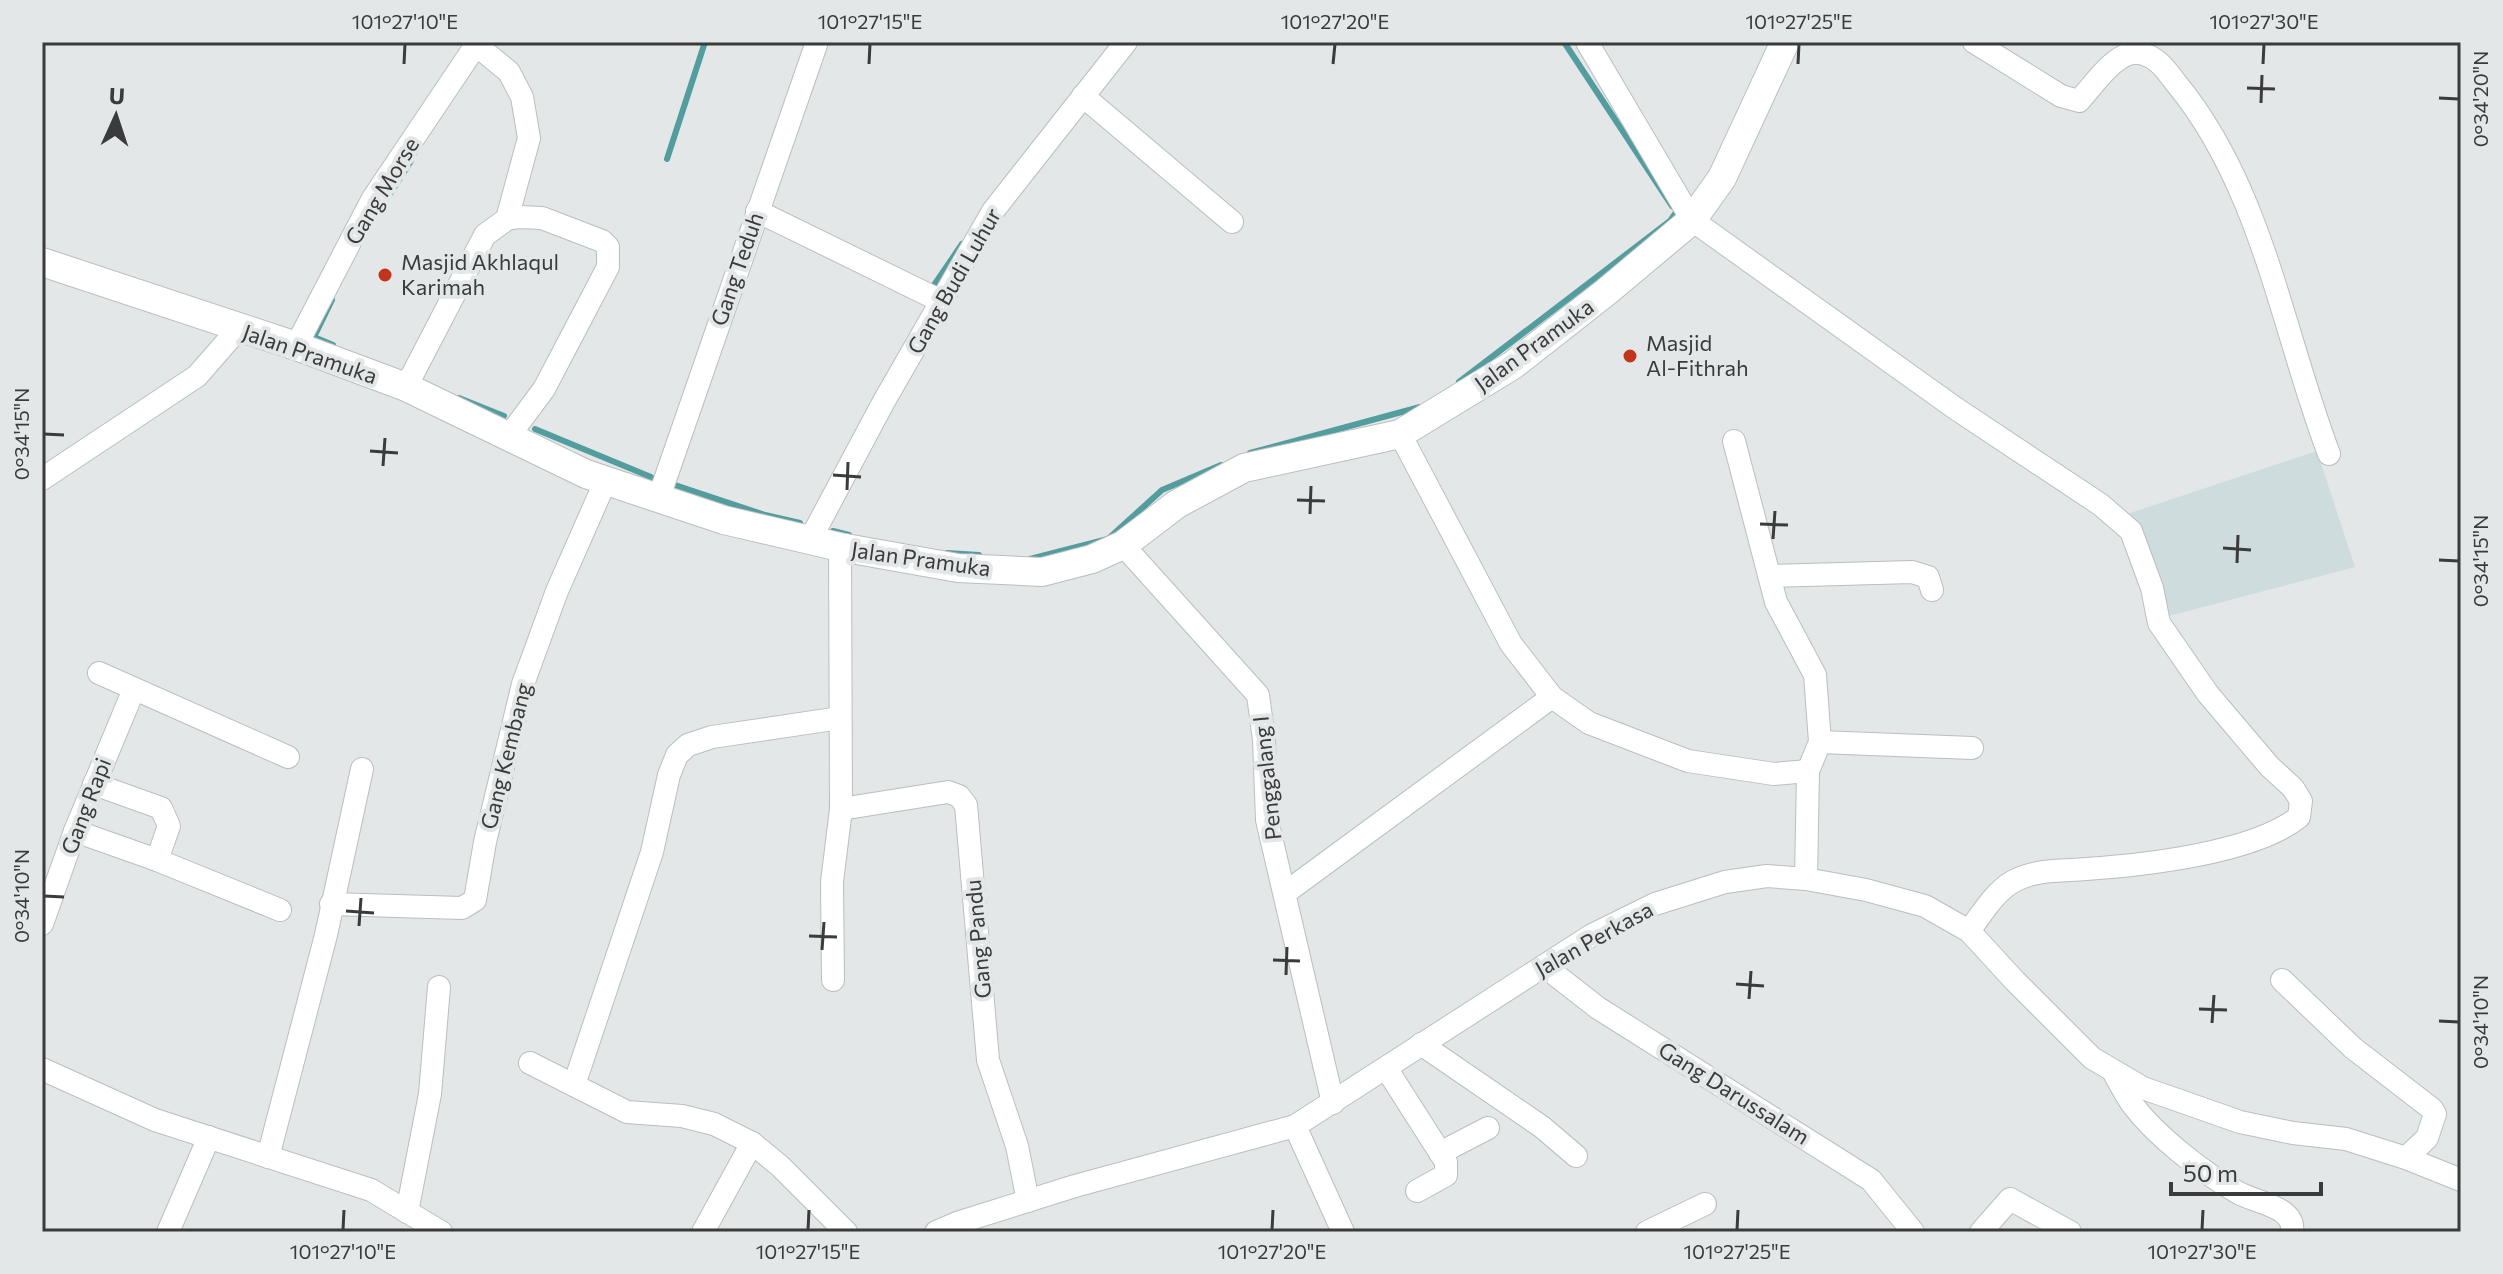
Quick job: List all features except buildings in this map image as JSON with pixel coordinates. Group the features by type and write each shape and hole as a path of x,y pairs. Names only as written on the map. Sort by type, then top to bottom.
{"main road":[{"name":"Jalan Pramuka","path":"42,262 296,346 406,387 586,474 724,520 840,547 958,568 1042,572 1092,559 1123,545 1177,504 1244,468 1400,434 1513,365 1692,220 1722,178 1785,42"}],"street":[{"name":"Gang Teduh","path":"659,497 817,42"},
{"name":"Gang Budi Luhur","path":"811,538 883,403 993,211 1126,42"},
{"path":"1587,42 1692,220 1955,408 2101,505 2131,531 2152,588 2159,623 2208,694 2270,767 2293,788 2301,801 2299,817 2283,830 2246,842 2174,860 2037,872 2013,881 1994,898 1969,931"},
{"path":"1974,42 2061,96 2079,101 2126,54 2138,53 2157,60 2199,110 2246,203 2306,393 2329,454"},
{"path":"477,44 509,72 522,97 529,138 507,219"},
{"name":"Gang Morse","path":"296,346 372,200 477,44"},
{"path":"1083,96 1232,222"},
{"path":"757,211 941,301"},
{"path":"406,387 485,235 507,219 542,218 602,241 610,255 608,267 544,389 509,436"},
{"path":"42,479 197,376 239,328"},
{"path":"1400,434 1511,644 1552,697 1589,723 1688,761 1774,774 1808,771"},
{"path":"1734,441 1776,602 1815,675 1820,742 1808,771 1806,879"},
{"name":"Gang Kembang","path":"331,904 462,908 475,900 485,842 523,684 557,591 606,480"},
{"name":"Penggalang I","path":"1123,545 1258,695 1264,740 1267,820 1333,1103"},
{"path":"833,980 832,882 841,809 840,547"},
{"path":"1769,576 1912,572 1928,577 1932,590"},
{"path":"99,673 288,757"},
{"name":"Gang Rapi","path":"42,924 75,831 134,689"},
{"path":"1285,893 1552,697"},
{"path":"574,1085 652,852 669,775 677,755 688,745 712,737 840,718"},
{"path":"1820,742 1972,748"},
{"path":"268,1157 326,935 362,769"},
{"path":"94,784 159,806 169,826 157,860"},
{"name":"Gang Pandu","path":"841,809 948,792 959,796 966,805 988,1060 1017,1146 1028,1201"},
{"path":"75,831 157,860 280,910"},
{"name":"Jalan Perkasa","path":"952,1229 1028,1201 1295,1126 1592,935 1655,904 1725,882 1767,876 1806,879 1866,890 1925,906 1969,931 2092,1058 2143,1088 2240,1122 2293,1133 2346,1139 2461,1180"},
{"name":"Gang Darussalam","path":"1544,966 1598,1008 1871,1180 1913,1232"},
{"path":"2282,980 2353,1048 2432,1109 2435,1114 2427,1138 2406,1158"},
{"path":"407,1212 430,1094 439,987"},
{"path":"1421,1044 1542,1127 1576,1156"},
{"path":"530,1063 627,1112 682,1116 714,1124 752,1143 780,1166 846,1232"},
{"path":"1386,1068 1447,1169 1446,1175 1417,1191"},
{"path":"42,1069 155,1120 371,1190 441,1232"},
{"path":"2113,1070 2132,1105 2175,1147 2238,1193 2287,1213 2292,1220 2292,1232"},
{"path":"1295,1126 1343,1232"},
{"path":"1440,1153 1488,1128"},
{"path":"168,1232 209,1137"},
{"path":"703,1232 752,1143"},
{"path":"1981,1232 2010,1199 2070,1232"},
{"path":"1647,1232 1705,1204"}],"shaded area":[{"path":"2317,451 2355,567 2169,616 2127,514"}],"waterway":[{"path":"667,159 705,42"},
{"path":"1564,42 1672,206"},
{"path":"376,216 411,161"},
{"path":"1459,382 1670,221 1677,211"},
{"path":"930,291 962,244"},
{"path":"332,300 314,337 333,345"},
{"path":"459,398 504,416"},
{"path":"1250,453 1420,407"},
{"path":"535,429 651,477"},
{"path":"1030,559 1108,539 1162,490 1221,465"},
{"path":"672,484 765,515 800,523"},
{"path":"833,531 849,535"},
{"path":"947,553 979,555"}],"place":[{"name":"Masjid Akhlaqul Karimah","path":"385,275"},
{"name":"Masjid Al-Fithrah","path":"1630,356"}]}
